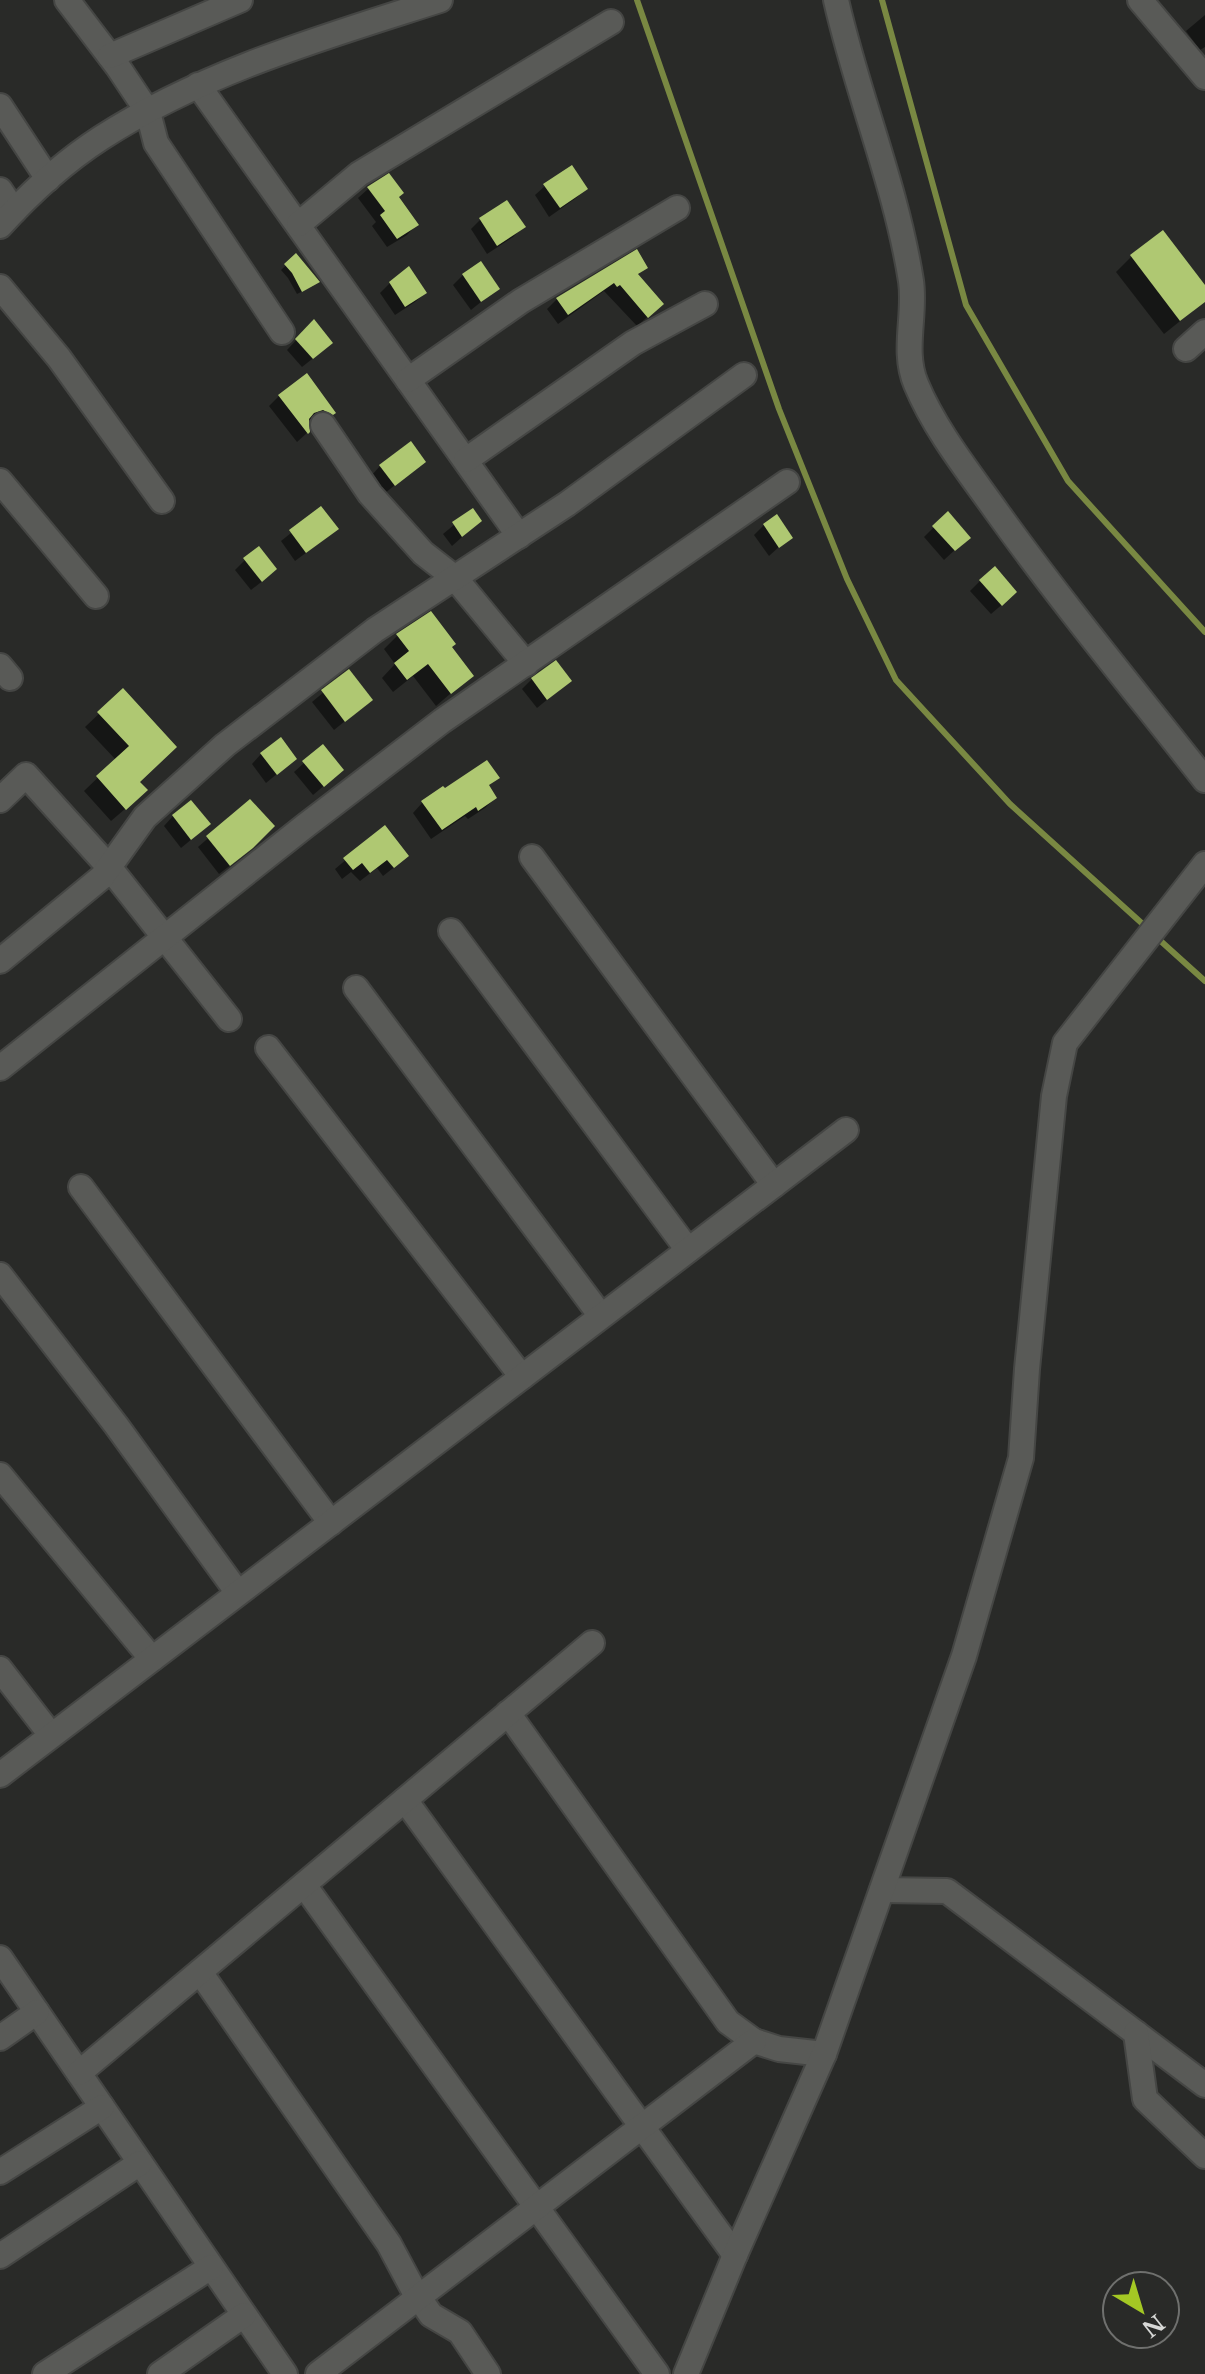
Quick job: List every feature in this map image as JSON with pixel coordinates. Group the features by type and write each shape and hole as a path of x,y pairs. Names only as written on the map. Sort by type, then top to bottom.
{"street":[{"path":"67,0 148,112 156,143 282,332"},
{"path":"110,56 240,0"},
{"path":"7,218 33,191 100,138 198,85 306,43 440,0"},
{"path":"836,0 892,199 911,284 909,351 914,382 946,441 1021,545 1205,780"},
{"path":"1140,0 1205,77"},
{"path":"299,224 359,174 611,22"},
{"path":"198,85 519,536"},
{"path":"0,106 48,179"},
{"path":"0,190 7,218"},
{"path":"408,380 521,301 677,208"},
{"path":"0,287 59,358 162,501"},
{"path":"466,460 633,343 705,304"},
{"path":"1186,349 1205,332"},
{"path":"0,961 102,877 145,817 225,745 375,630 519,536 744,375"},
{"path":"323,425 370,494 423,553 455,578 526,664"},
{"path":"0,481 96,596"},
{"path":"0,1068 442,721 787,482"},
{"path":"0,800 26,775 109,867 229,1019"},
{"path":"532,857 774,1185"},
{"path":"686,2374 824,2054 964,1656 1021,1458 1054,1096 1065,1043 1199,872"},
{"path":"451,931 688,1250"},
{"path":"356,988 601,1316"},
{"path":"268,1048 522,1377"},
{"path":"0,1775 846,1130"},
{"path":"81,1187 331,1523"},
{"path":"0,1275 116,1425 238,1593"},
{"path":"0,1475 152,1659"},
{"path":"79,2073 592,1643"},
{"path":"0,1669 51,1735"},
{"path":"508,1713 728,2022 754,2041 779,2049 824,2054"},
{"path":"405,1800 735,2255"},
{"path":"304,1885 657,2374"},
{"path":"882,1890 947,1891 1205,2085"},
{"path":"0,1958 285,2374"},
{"path":"200,1972 389,2244 431,2315 460,2332 488,2374"},
{"path":"0,2038 37,2012"},
{"path":"1136,2033 1145,2099 1205,2156"},
{"path":"318,2374 754,2041"},
{"path":"0,2172 102,2107"},
{"path":"0,2256 140,2163"},
{"path":"45,2374 211,2267"},
{"path":"160,2374 244,2315"}],"building":[{"path":"572,165 588,189 560,208 543,184"},
{"path":"389,173 404,193 399,197 419,225 397,239 380,215 385,211 367,187"},
{"path":"507,200 526,227 497,246 479,218"},
{"path":"1163,230 1205,285 1205,302 1180,321 1130,255"},
{"path":"637,249 648,268 638,274 664,304 648,318 620,285 617,287 614,283 568,315 556,298"},
{"path":"296,253 320,282 302,292 284,264"},
{"path":"481,261 500,289 481,302 462,274"},
{"path":"409,266 427,293 405,307 389,282"},
{"path":"314,319 333,343 313,359 295,339"},
{"path":"307,373 336,413 333,415 323,410 314,413 309,419 308,434 278,395"},
{"path":"411,441 426,462 395,486 379,465"},
{"path":"321,506 339,529 306,553 289,530"},
{"path":"473,508 482,521 462,537 452,522"},
{"path":"948,511 971,538 955,551 932,526"},
{"path":"777,514 793,538 779,548 763,524"},
{"path":"259,546 277,569 262,582 243,558"},
{"path":"995,566 1017,592 1002,606 979,580"},
{"path":"431,611 456,644 452,647 474,676 451,694 428,664 407,680 394,663 409,651 396,634"},
{"path":"556,660 572,681 547,700 531,678"},
{"path":"349,669 373,700 345,722 321,690"},
{"path":"123,688 177,747 140,782 148,790 126,810 96,776 129,746 97,712"},
{"path":"281,737 297,759 277,775 260,753"},
{"path":"323,744 344,770 324,787 302,761"},
{"path":"487,760 500,778 489,785 497,798 478,811 476,807 442,830 421,801"},
{"path":"250,799 275,826 230,866 206,836"},
{"path":"191,800 211,824 191,840 172,815"},
{"path":"385,825 409,856 394,868 387,860 370,873 362,863 353,870 343,858"}],"waterway":[{"path":"637,0 779,409 847,579 896,680 1010,804 1146,927"},
{"path":"882,0 966,305 1068,481 1205,632"},
{"path":"1154,935 1205,981"}]}
